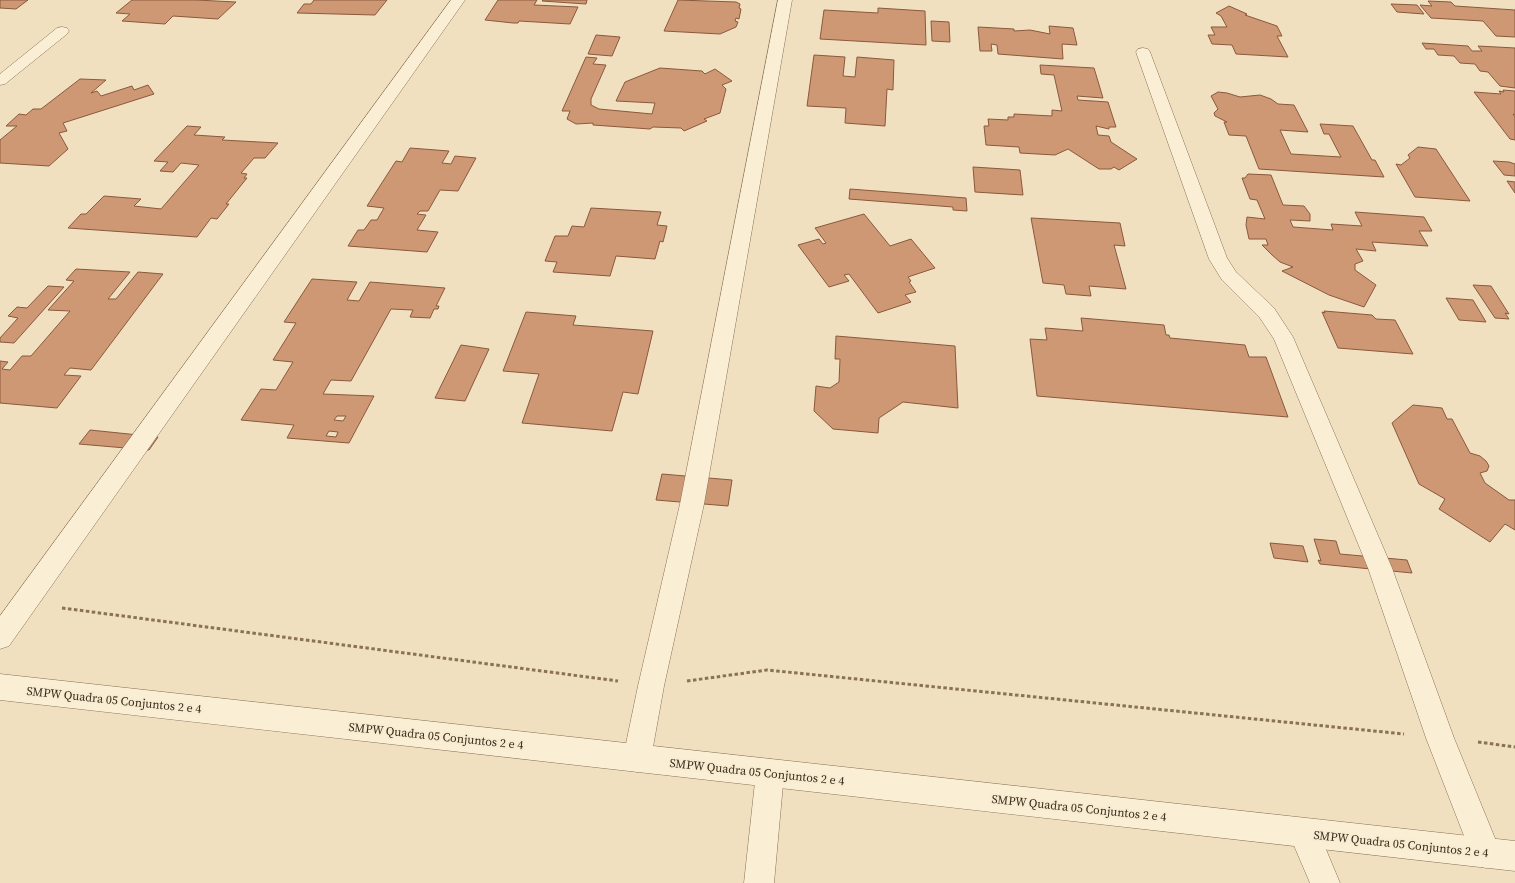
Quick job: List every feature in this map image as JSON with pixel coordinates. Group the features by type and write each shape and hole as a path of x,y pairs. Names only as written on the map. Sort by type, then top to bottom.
{"street":[{"path":"0,637 458,0"},
{"path":"637,758 651,686 692,504 785,0"},
{"path":"0,81 62,31"},
{"path":"1143,52 1218,259 1229,276 1267,313 1284,337 1380,568 1440,738 1486,853"},
{"name":"SMPW Quadra 05 Conjuntos 2 e 4","path":"0,687 1304,834 1515,856"},
{"path":"759,883 770,773"},
{"path":"1304,834 1325,883"}],"path":[{"path":"24,603 651,686 767,670 1515,746"}],"building":[{"path":"0,0 28,0 16,9 0,8"},
{"path":"132,0 196,0 236,2 218,19 173,16 165,24 122,21 130,14 116,13"},
{"path":"314,0 387,0 375,15 297,13 304,4 311,4"},
{"path":"498,0 537,0 534,5 578,7 570,24 519,21 518,23 513,23 485,20"},
{"path":"587,0 586,4 542,1"},
{"path":"678,0 736,2 740,4 739,8 741,9 739,19 736,18 735,21 738,22 736,27 720,34 664,31"},
{"path":"1428,1 1451,2 1455,6 1515,10 1515,37 1496,36 1483,21 1431,18 1420,5 1432,6"},
{"path":"1391,4 1417,5 1424,14 1397,12"},
{"path":"1229,6 1247,14 1245,15 1277,26 1282,36 1277,36 1288,57 1236,54 1232,45 1212,44 1208,35 1215,35 1211,27 1227,27 1221,16 1216,13"},
{"path":"878,8 925,11 926,45 820,39 824,10 878,13"},
{"path":"931,21 949,22 950,42 932,41"},
{"path":"1049,26 1073,28 1077,45 1062,44 1063,59 998,54 997,45 991,44 992,51 980,51 978,27 1014,29 1014,31 1030,30 1050,34"},
{"path":"596,35 620,37 612,56 588,54"},
{"path":"1422,43 1468,46 1472,51 1482,51 1478,46 1515,48 1515,88 1500,86 1488,72 1480,71 1475,64 1460,63 1454,56 1438,55 1434,49 1426,49"},
{"path":"814,55 845,57 843,76 855,77 857,57 894,60 893,90 887,89 885,126 845,123 846,108 807,106"},
{"path":"586,57 597,58 593,64 606,65 591,99 591,105 599,109 652,114 655,103 616,101 625,82 660,68 702,71 705,74 715,69 732,81 722,85 726,89 720,113 704,119 707,121 684,131 681,128 653,127 650,129 593,125 593,123 576,124 567,119 570,111 562,111"},
{"path":"1040,65 1094,68 1103,98 1077,96 1078,100 1108,102 1116,127 1109,127 1109,129 1096,126 1098,135 1109,136 1111,142 1137,159 1119,170 1114,167 1111,169 1099,169 1068,149 1055,155 1020,153 1019,147 986,145 984,126 989,126 988,119 1008,120 1008,117 1014,117 1014,114 1052,116 1052,110 1062,111 1054,75 1041,74"},
{"path":"80,79 106,80 91,93 97,91 101,96 132,86 134,90 148,85 154,94 63,123 67,131 59,133 68,149 49,166 0,163 0,140 17,126 6,126 19,114 26,115 33,109 41,109"},
{"path":"1503,90 1515,91 1515,115 1513,114 1515,117 1515,140 1510,139 1474,92 1501,94 1499,91 1504,92"},
{"path":"1218,92 1240,97 1260,95 1271,99 1278,104 1294,105 1308,132 1280,130 1291,154 1341,157 1329,134 1324,134 1320,124 1353,126 1372,160 1375,160 1384,177 1259,169 1246,136 1229,135 1224,122 1227,122 1215,116 1214,113 1218,109 1211,96"},
{"path":"187,126 201,127 194,135 225,137 222,140 278,143 265,158 254,158 241,173 247,174 244,178 247,178 226,204 229,204 217,219 211,218 197,237 68,228 81,214 86,214 104,196 141,199 134,206 161,209 199,165 181,163 173,172 160,171 168,162 154,161"},
{"path":"1418,147 1436,149 1470,201 1415,197 1396,164 1401,165 1410,158 1408,155"},
{"path":"410,148 449,151 442,163 451,164 455,156 476,158 458,191 440,190 428,211 420,211 417,214 426,215 417,230 438,232 427,252 348,246 358,230 364,230 371,220 377,220 384,208 367,206 396,161 402,162"},
{"path":"1493,161 1515,164 1515,176 1504,175"},
{"path":"973,167 1020,170 1023,195 975,192"},
{"path":"1248,174 1271,175 1283,205 1304,206 1310,214 1310,221 1290,220 1293,227 1333,230 1331,224 1362,226 1355,212 1424,217 1432,231 1419,231 1428,246 1372,242 1376,251 1356,249 1363,261 1355,264 1355,270 1376,285 1364,307 1329,295 1282,271 1293,267 1280,262 1262,245 1268,245 1266,239 1249,239 1246,225 1247,217 1265,219 1257,200 1250,199 1242,178 1245,178"},
{"path":"1507,181 1515,182 1515,193"},
{"path":"850,189 966,198 967,211 953,210 953,207 849,199"},
{"path":"591,208 661,212 657,225 667,226 663,242 660,241 655,259 616,256 610,276 553,272 557,262 545,261 555,236 568,236 572,226 584,227"},
{"path":"864,214 890,246 911,239 935,268 908,277 911,281 909,282 916,292 905,295 911,302 878,313 849,274 844,275 849,281 829,287 798,245 819,239 823,244 826,243 815,228"},
{"path":"1031,218 1120,223 1125,246 1114,245 1126,289 1089,286 1091,296 1066,294 1064,285 1043,283"},
{"path":"76,269 130,272 108,299 116,299 138,272 163,274 91,370 70,368 64,375 81,376 57,408 0,403 0,361 8,362 2,369 10,370 22,356 31,356 70,311 48,310 74,281 66,280"},
{"path":"312,279 357,282 347,300 359,301 370,282 445,288 436,306 439,306 438,309 434,309 430,318 410,317 413,310 391,309 351,381 331,380 323,394 374,396 349,443 287,438 294,425 241,420 261,389 276,390 293,362 273,360 296,323 284,322","holes":["337,416 346,416 343,421 334,420","329,431 338,432 336,437 326,436"]},
{"path":"1473,285 1491,286 1509,314 1505,313 1509,319 1495,318"},
{"path":"48,286 64,287 14,343 0,342 0,338 18,318 8,316 17,307 27,308"},
{"path":"1446,298 1473,300 1486,322 1459,320"},
{"path":"1324,311 1372,315 1376,319 1395,320 1413,354 1338,348 1322,312 1325,313"},
{"path":"526,312 576,316 573,325 653,331 638,394 623,392 612,431 522,423 539,374 503,371"},
{"path":"1081,318 1164,325 1166,335 1169,335 1170,338 1245,345 1249,357 1266,357 1288,417 1037,396 1030,339 1047,340 1045,328 1083,331"},
{"path":"836,336 955,346 958,408 903,402 879,418 878,433 833,429 814,411 816,386 830,388 839,382 840,359 835,359"},
{"path":"461,345 489,349 465,401 435,398"},
{"path":"1413,405 1442,408 1447,419 1452,419 1470,453 1480,456 1489,466 1487,471 1480,473 1485,483 1509,500 1515,500 1515,530 1505,524 1490,542 1439,509 1445,499 1419,484 1392,423"},
{"path":"90,430 158,437 149,450 79,444"},
{"path":"662,474 732,480 728,506 656,500"},
{"path":"1314,539 1336,541 1340,554 1407,560 1412,573 1320,564 1318,560 1321,561"},
{"path":"1270,543 1303,546 1308,562 1274,558"}]}
